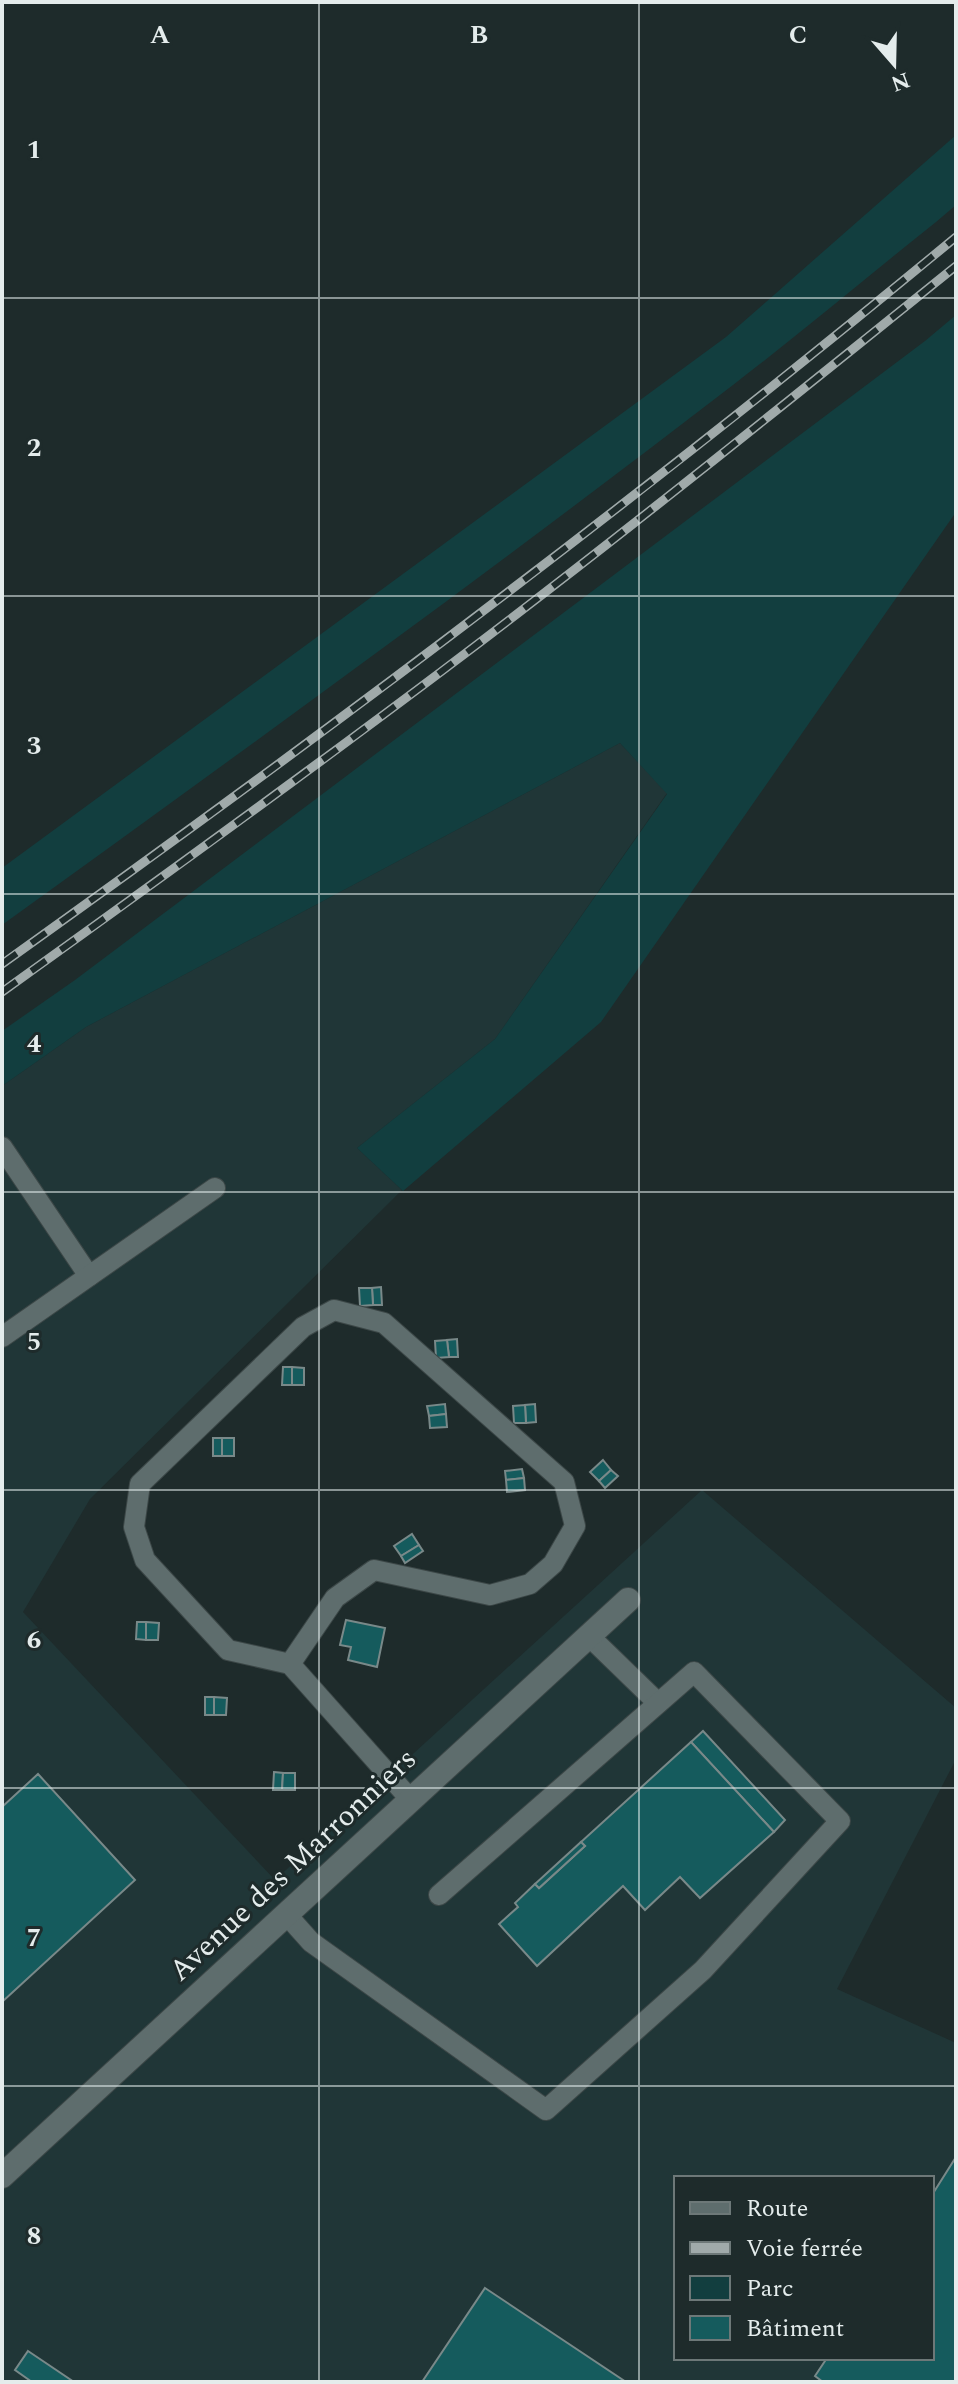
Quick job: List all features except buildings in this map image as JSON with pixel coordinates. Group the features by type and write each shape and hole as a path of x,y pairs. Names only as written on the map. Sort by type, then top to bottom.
{"street":[{"name":"Avenue des Marronniers","path":"2,2176 628,1600"}],"lane":[{"path":"2,1147 89,1276"},
{"path":"2,1337 215,1188"},
{"path":"290,1664 335,1598 374,1570 490,1595 530,1584 553,1564 575,1526 564,1482 384,1323 334,1310 303,1327 140,1484 134,1527 145,1560 228,1650 290,1664 411,1800"},
{"path":"589,1636 658,1703"},
{"path":"286,1914 311,1942 546,2110 703,1970 840,1821 694,1672 439,1895"}],"shaded area":[{"path":"620,743 667,793 495,1039 357,1148 402,1190 90,1499 23,1612 275,1880 702,1490 956,1708 956,1759 837,1989 956,2043 956,2382 2,2382 2,1086 86,1027"}],"green space":[{"path":"956,135 956,205 936,222 759,365 552,523 2,925 2,868 726,337"},
{"path":"956,315 956,512 601,1022 403,1191 357,1148 495,1039 667,794 620,743 86,1027 2,1086 2,1031 75,980"}],"railway":[{"path":"2,964 486,609 723,426 956,237"},
{"path":"2,992 278,793 507,622 956,266"}]}
